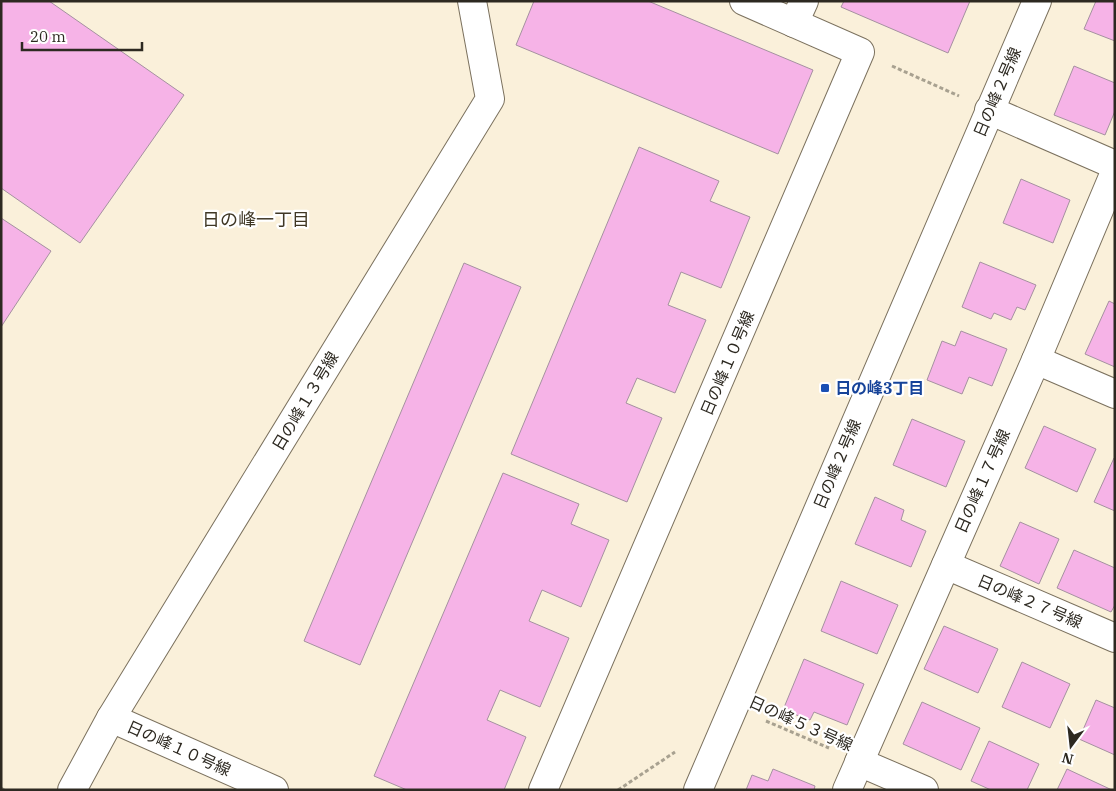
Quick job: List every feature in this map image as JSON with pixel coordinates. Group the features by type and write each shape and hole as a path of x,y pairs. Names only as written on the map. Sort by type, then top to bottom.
{"street":[{"name":"日の峰１３号線","path":"72,790 111,718 490,99 472,1"},
{"path":"744,1 799,12 860,52"},
{"name":"日の峰２号線","path":"698,790 1037,1"},
{"name":"日の峰１０号線","path":"543,790 860,52"},
{"path":"989,110 1115,165"},
{"name":"日の峰１７号線","path":"847,790 1036,360 1115,172"},
{"path":"1036,360 1115,394"},
{"name":"日の峰２７号線","path":"946,565 1115,638"},
{"name":"日の峰１０号線","path":"111,718 274,790"},
{"path":"859,762 924,790"}],"path":[{"path":"860,52 989,110"},
{"name":"日の峰５３号線","path":"734,707 859,762"}],"building":[{"path":"1,1 49,1 184,95 80,243 1,188"},
{"path":"534,1 648,1 813,70 778,154 516,45"},
{"path":"844,1 970,1 948,53 841,7"},
{"path":"1096,1 1115,1 1115,41 1084,29"},
{"path":"1074,66 1115,83 1115,111 1105,135 1054,115"},
{"path":"639,147 719,181 710,201 750,217 721,288 681,272 668,305 706,320 675,393 637,378 626,403 662,418 627,502 511,454"},
{"path":"1021,179 1070,200 1053,243 1003,223"},
{"path":"1,218 51,251 1,327"},
{"path":"980,262 1036,285 1025,310 1017,307 1011,320 994,313 991,319 962,307"},
{"path":"464,263 521,287 360,665 304,641"},
{"path":"1109,301 1115,304 1115,367 1085,354"},
{"path":"961,331 1007,349 992,386 969,377 962,394 927,380 942,341 955,346"},
{"path":"912,419 965,441 946,487 893,465"},
{"path":"1044,426 1096,449 1077,492 1025,468"},
{"path":"1115,458 1115,511 1094,502"},
{"path":"503,473 579,504 571,524 609,540 581,607 542,590 529,621 569,638 540,707 500,690 487,720 526,737 504,790 407,790 374,776"},
{"path":"875,497 904,510 901,520 926,531 911,567 855,544"},
{"path":"1020,522 1059,539 1039,584 1000,566"},
{"path":"1074,550 1115,568 1115,605 1111,612 1057,588"},
{"path":"841,581 898,605 877,654 821,631"},
{"path":"944,626 998,649 978,693 924,669"},
{"path":"804,659 864,684 847,725 814,712 810,720 783,710"},
{"path":"1022,662 1070,684 1050,728 1002,707"},
{"path":"1096,700 1115,708 1115,755 1079,739"},
{"path":"922,702 980,728 961,770 903,744"},
{"path":"989,741 1039,764 1027,790 991,790 971,781"},
{"path":"773,769 815,786 814,790 746,790 752,775 768,781"},
{"path":"1067,769 1112,790 1057,790"}],"place":[{"name":"日の峰3丁目","path":"825,388"}],"district":[{"name":"日の峰一丁目","path":"256,219"}]}
